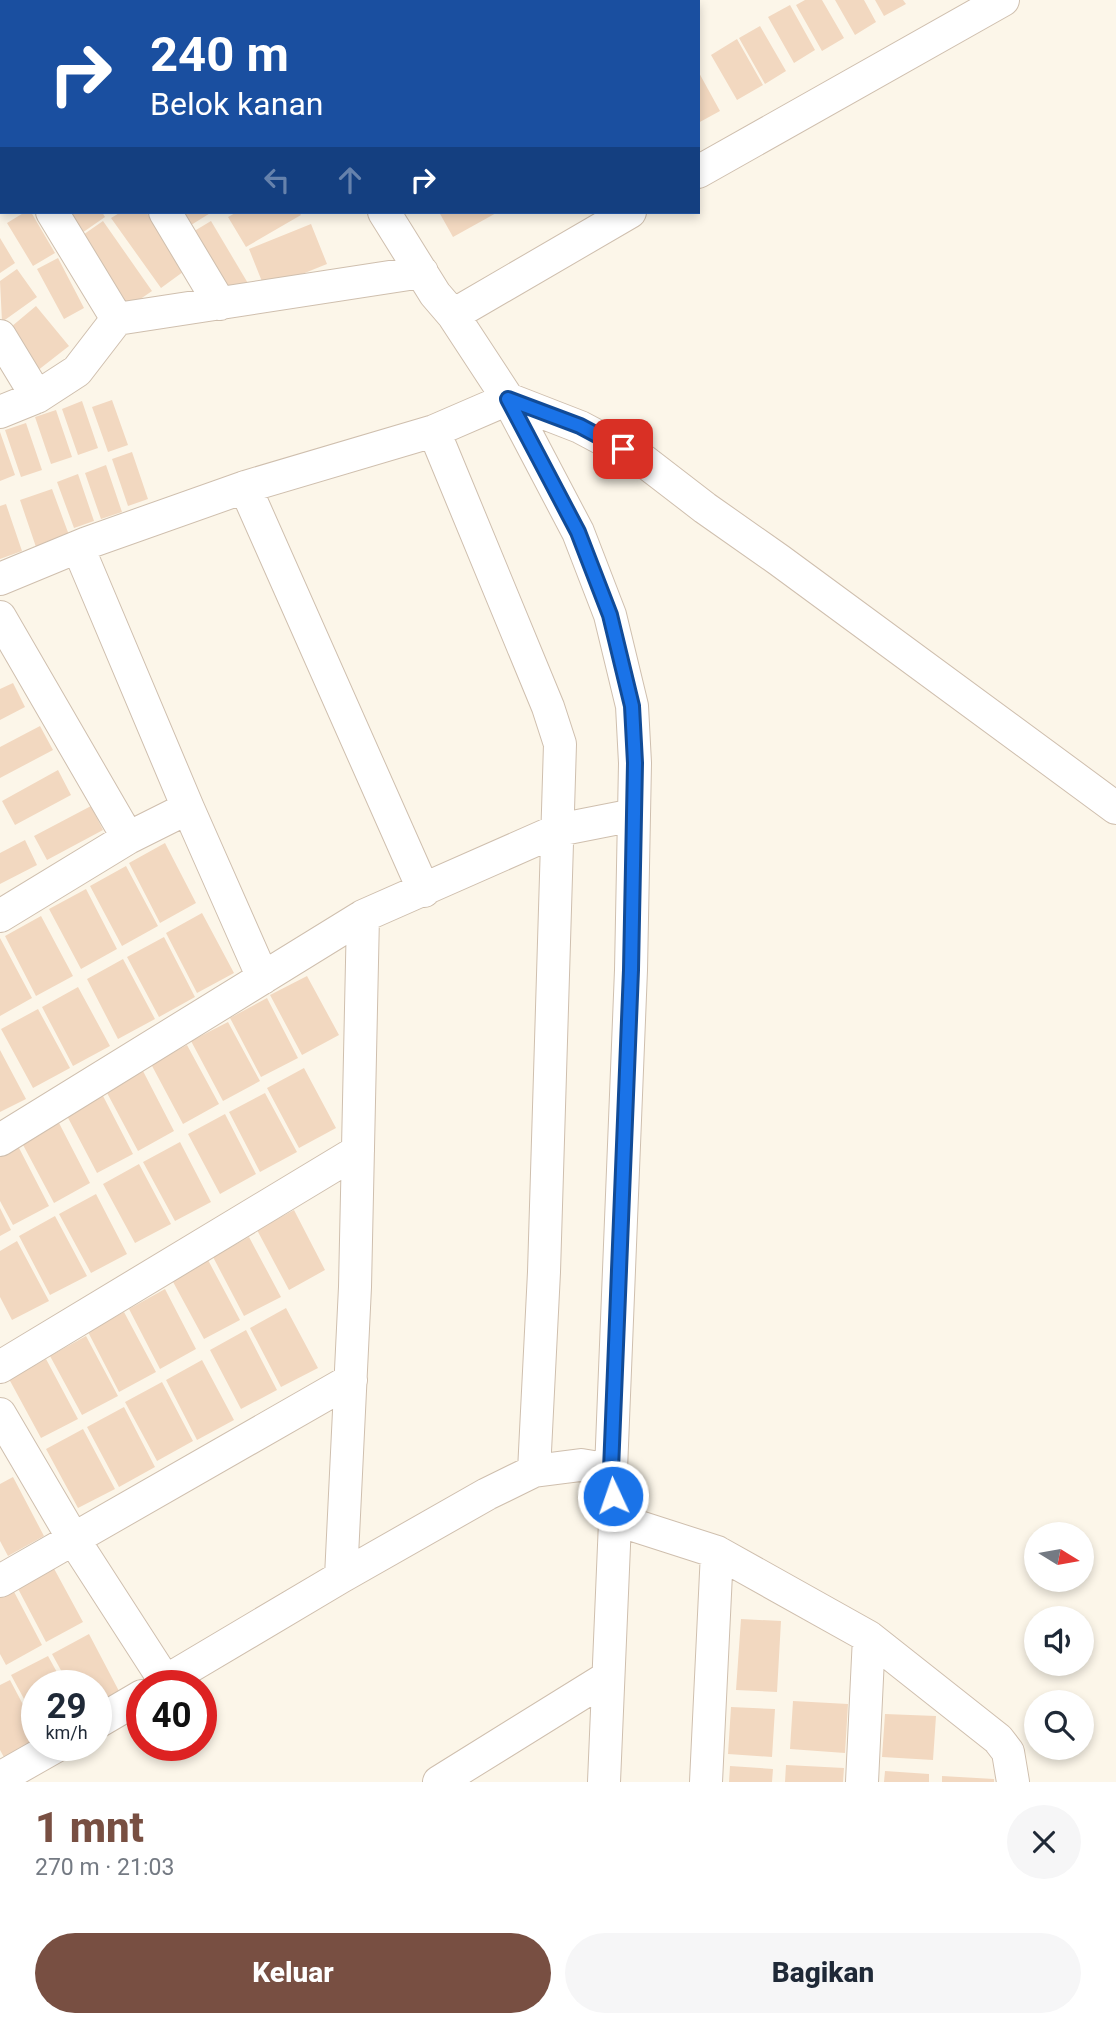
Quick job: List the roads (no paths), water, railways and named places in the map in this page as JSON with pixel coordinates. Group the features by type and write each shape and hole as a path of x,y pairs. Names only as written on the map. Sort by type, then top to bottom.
{"street":[{"path":"700,171 1003,0"},
{"path":"53,214 117,319"},
{"path":"166,214 220,304"},
{"path":"385,214 435,294 453,315 508,399 578,532 610,615 632,706 635,763 631,970 611,1470 624,1523 608,1677 604,1782"},
{"path":"453,315 627,214"},
{"path":"0,412 37,397 77,371 117,319 422,272"},
{"path":"0,335 37,397"},
{"path":"0,579 78,547 245,487 433,431 508,399 580,426 644,461 1116,808"},
{"path":"433,431 548,707 560,744 544,1258 534,1471"},
{"path":"245,487 424,891"},
{"path":"78,547 263,978"},
{"path":"0,617 128,838"},
{"path":"0,916 128,838 188,808"},
{"path":"0,1140 363,916 558,830 634,815"},
{"path":"341,1577 351,1380 363,916"},
{"path":"0,1367 358,1151"},
{"path":"0,1581 351,1380"},
{"path":"0,1414 146,1670"},
{"path":"184,1670 487,1494 534,1471 581,1465 611,1470"},
{"path":"624,1523 717,1552 869,1637 998,1739 1009,1752 1013,1782"},
{"path":"706,1782 717,1552"},
{"path":"862,1782 869,1637"},
{"path":"439,1782 608,1677"},
{"path":"0,1779 31,1761"}]}
